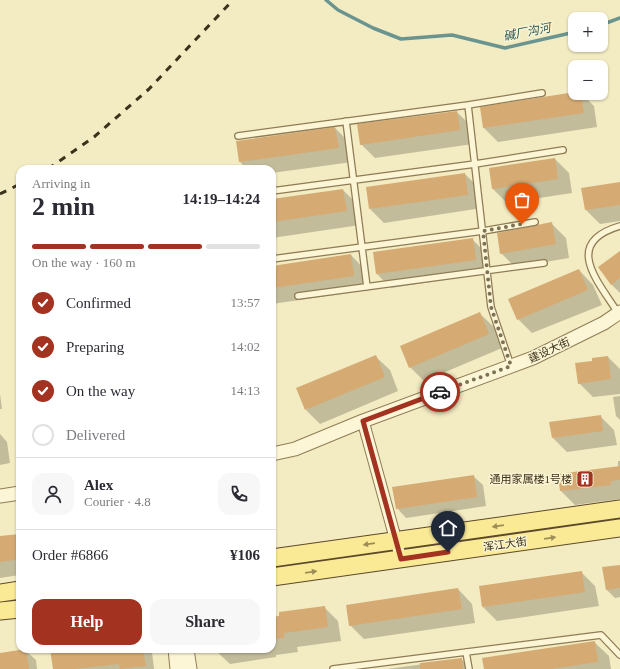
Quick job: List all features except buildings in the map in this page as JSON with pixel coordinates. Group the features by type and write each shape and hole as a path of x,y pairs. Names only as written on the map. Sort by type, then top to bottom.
{"main road":[{"path":"276,557 620,509"},
{"name":"浑江大街","path":"276,576 620,528"},
{"path":"0,593 16,591"},
{"path":"0,612 16,610"}],"street":[{"name":"建设大街","path":"276,453 295,449 363,421 511,366 547,351 604,323 619,313"},
{"path":"363,421 401,559"},
{"path":"0,496 16,494"},
{"path":"175,653 177,669"},
{"path":"188,653 190,669"}],"lane":[{"path":"238,136 542,93"},
{"path":"468,104 491,307 511,366"},
{"path":"346,121 366,287"},
{"path":"276,190 475,164 563,150"},
{"path":"276,258 483,231 535,222"},
{"path":"619,313 592,273 588,263 589,252 594,240 610,229 620,226"},
{"path":"298,296 544,263"},
{"path":"333,669 601,634 620,655"},
{"path":"466,652 469,669"}],"waterway":[{"name":"碱厂沟河","path":"326,0 338,10 373,28 401,39 452,35 505,48 568,34"},
{"name":"碱厂沟河","path":"608,22 620,18"}],"railway":[{"path":"54,165 94,137 149,89 233,0"},
{"path":"0,194 16,186"}],"way so far":[{"path":"440,392 511,366 491,307 483,231 522,224"}],"place":[{"name":"通用家属楼1号楼","path":"585,479"}],"route":[{"path":"440,392 363,421 401,559 448,552"}]}
